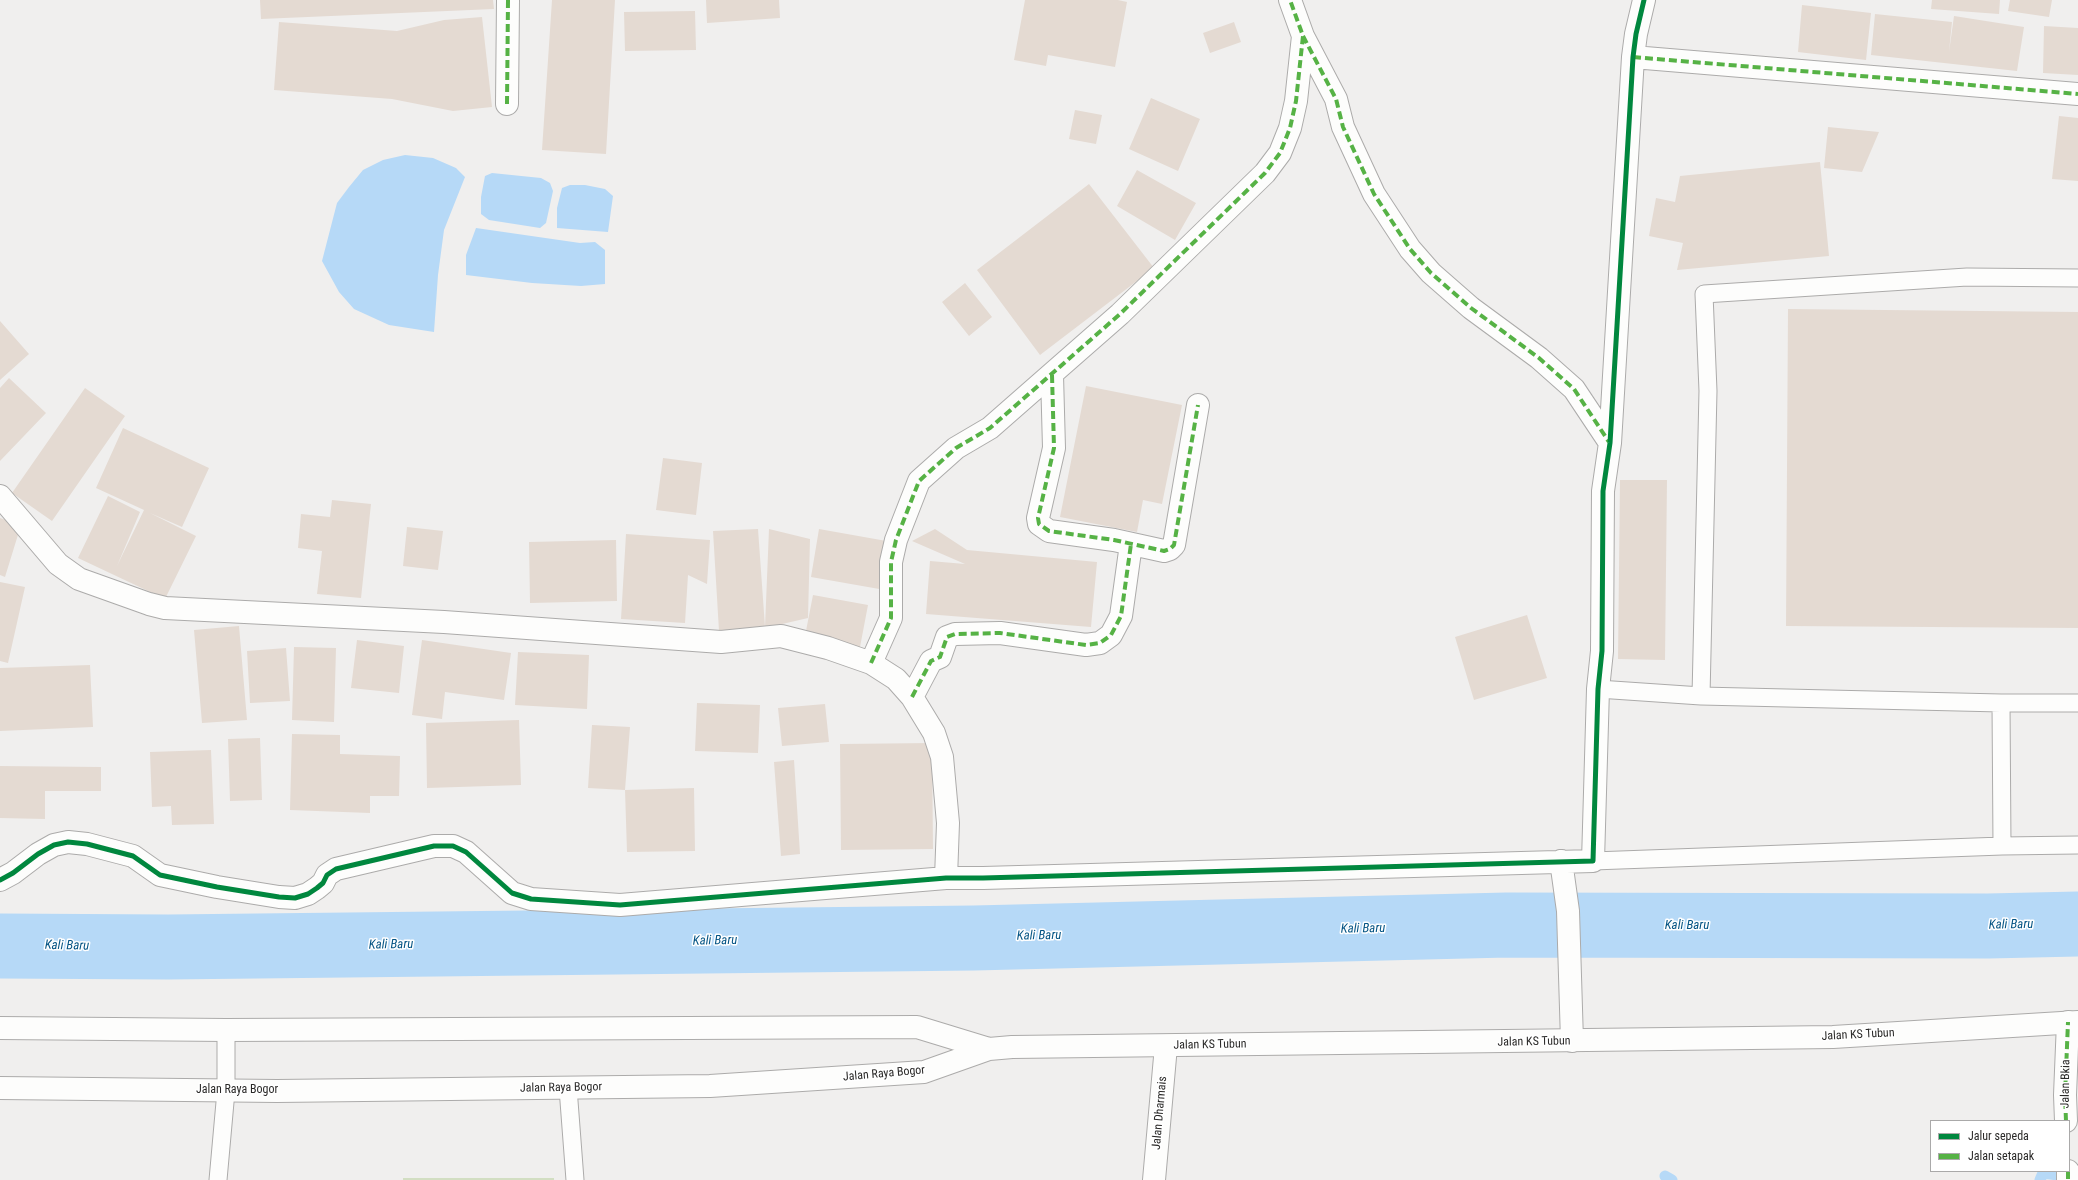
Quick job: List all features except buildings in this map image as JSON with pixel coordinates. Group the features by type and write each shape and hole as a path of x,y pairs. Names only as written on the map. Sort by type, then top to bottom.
{"main road":[{"path":"507,104 508,0"},
{"path":"1290,0 1303,36 1336,99 1344,127 1374,194 1410,249 1431,273 1472,308 1539,358 1574,389 1610,443"},
{"path":"0,880 14,873 38,854 54,845 68,842 87,844 133,856 160,875 217,887 279,897 295,898 308,894 317,888 327,875 336,869 434,846 453,846 466,852 512,893 531,899 620,905 946,878 1593,861 1598,688 1602,651 1603,491 1610,443 1633,58 1636,34 1644,0"},
{"path":"870,663 891,618 891,562 896,540 919,481 956,448 990,428 1052,375 1120,314 1215,223 1265,172 1280,153 1290,128 1296,101 1303,36"},
{"path":"1633,58 2078,94"},
{"path":"1052,375 1054,448 1038,518 1039,524 1049,531 1164,551 1170,549 1174,545 1198,405"},
{"path":"0,496 58,564 79,579 149,604 165,608 444,622 721,642 781,636 828,648 870,663 896,679 912,697 934,733 942,757 948,824 946,878"},
{"path":"912,697 931,661 940,657 947,637 955,634 1000,633 1086,645 1100,643 1111,635 1120,616 1130,544"},
{"path":"1561,861 1568,912 1572,1041"},
{"name":"Jalan KS Tubun","path":"989,1049 1833,1037 2073,1022"},
{"name":"Jalan Bkia","path":"2066,1120 2065,1095 2073,1022"},
{"path":"0,1028 226,1030 917,1027 989,1049"},
{"name":"Jalan Dharmais","path":"1154,1180 1166,1046"},
{"name":"Jalan Raya Bogor","path":"0,1088 226,1091 710,1086 924,1072 989,1049"}],"lane":[{"path":"1701,696 1708,391 1704,294 1966,277 2078,278"},
{"path":"1598,688 1701,696 2001,703 2078,703"},
{"path":"2001,703 2002,846"},
{"path":"1593,861 2002,846 2078,845"},
{"path":"218,1180 226,1091 226,1030"},
{"path":"568,1088 575,1180"}],"green space":[{"path":"403,1178 554,1178 554,1180 403,1180"}],"water":[{"path":"405,155 433,158 456,168 465,177 444,230 438,275 434,332 389,325 354,309 339,292 322,261 337,203 349,187 363,170 383,160"},
{"path":"492,173 541,178 550,183 553,191 546,223 540,228 489,220 481,214 481,197 485,176"},
{"path":"570,185 585,185 605,189 613,196 608,232 557,228 557,208 562,188"},
{"path":"476,228 580,243 595,242 605,250 605,284 581,286 532,283 466,275 466,255"}],"waterway":[{"name":"Kali Baru","path":"0,946 168,947 974,938 1507,925 1988,926 2078,924"},
{"path":"2040,1180 2043,1173 2072,1177"},
{"path":"1665,1176 1672,1180"}],"marked path":[{"path":"507,104 508,0"},
{"path":"871,663 891,618 891,562 896,540 919,481 956,448 990,428 1120,314 1265,173 1280,153 1290,128 1296,101 1303,36 1290,0"},
{"path":"1303,36 1336,99 1343,127 1374,194 1410,249 1431,273 1471,308 1539,358 1574,389 1609,442"},
{"path":"1633,57 2078,94"},
{"path":"1052,375 1054,448 1038,518 1039,524 1049,531 1114,540 1164,551 1170,549 1174,545 1198,405"},
{"path":"912,697 931,661 940,657 947,637 955,634 1000,633 1086,645 1100,643 1111,635 1121,616 1131,544"},
{"path":"2066,1120 2065,1095 2068,1022"},
{"path":"2068,1172 2068,1180"}],"cycle path":[{"path":"0,880 54,845 68,842 87,844 133,856 160,875 217,887 279,897 295,898 308,894 317,888 323,883 327,875 336,869 434,846 453,846 466,852 512,893 531,899 620,905 946,878 1593,861 1598,689 1602,651 1603,491 1610,443 1633,57 1636,34 1644,0"}]}
